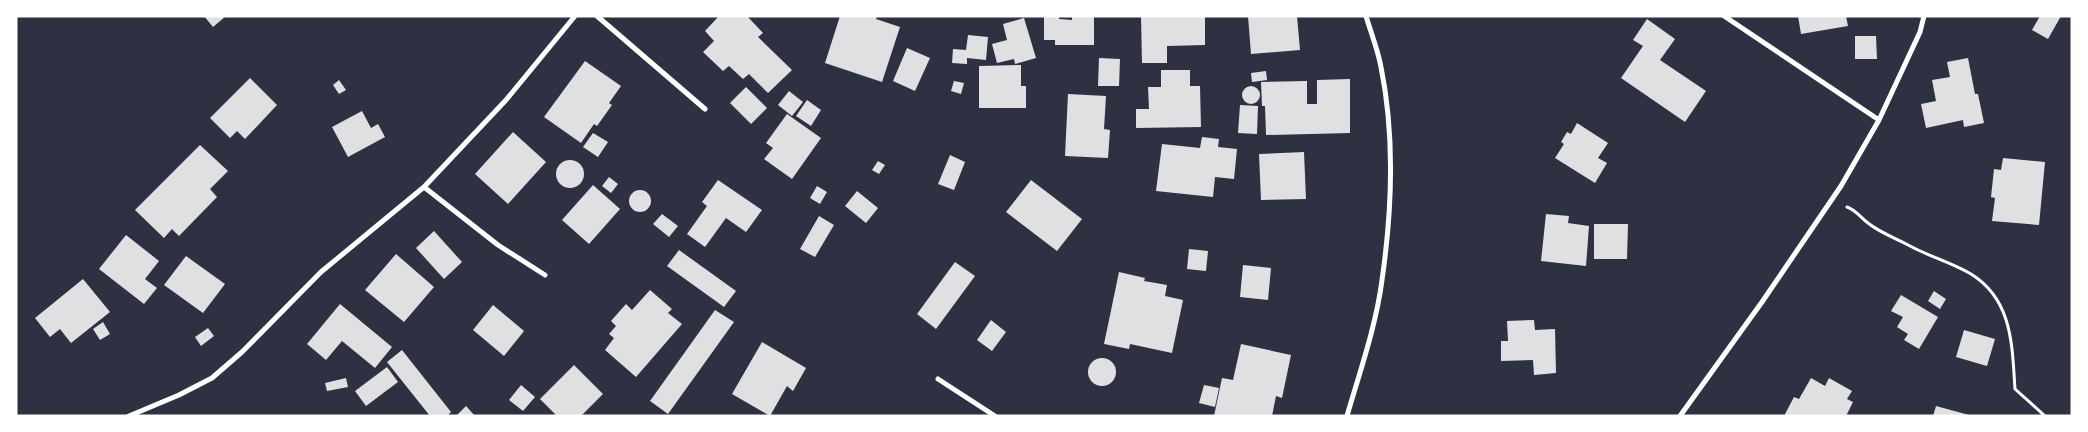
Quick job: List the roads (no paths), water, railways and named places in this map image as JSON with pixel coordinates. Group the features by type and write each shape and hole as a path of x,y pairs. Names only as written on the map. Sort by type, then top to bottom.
{"street":[{"path":"129,416 179,395 212,378 242,352 321,272 424,187 506,100 575,16"},
{"path":"597,16 705,109"},
{"path":"1346,416 1370,339 1382,281 1388,232 1389,126 1381,67 1366,16"},
{"path":"1724,16 1879,120"},
{"path":"1680,416 1762,302 1830,201 1879,120 1920,32 1924,16"},
{"path":"424,187 498,245 545,275"},
{"path":"938,379 995,416"}]}
